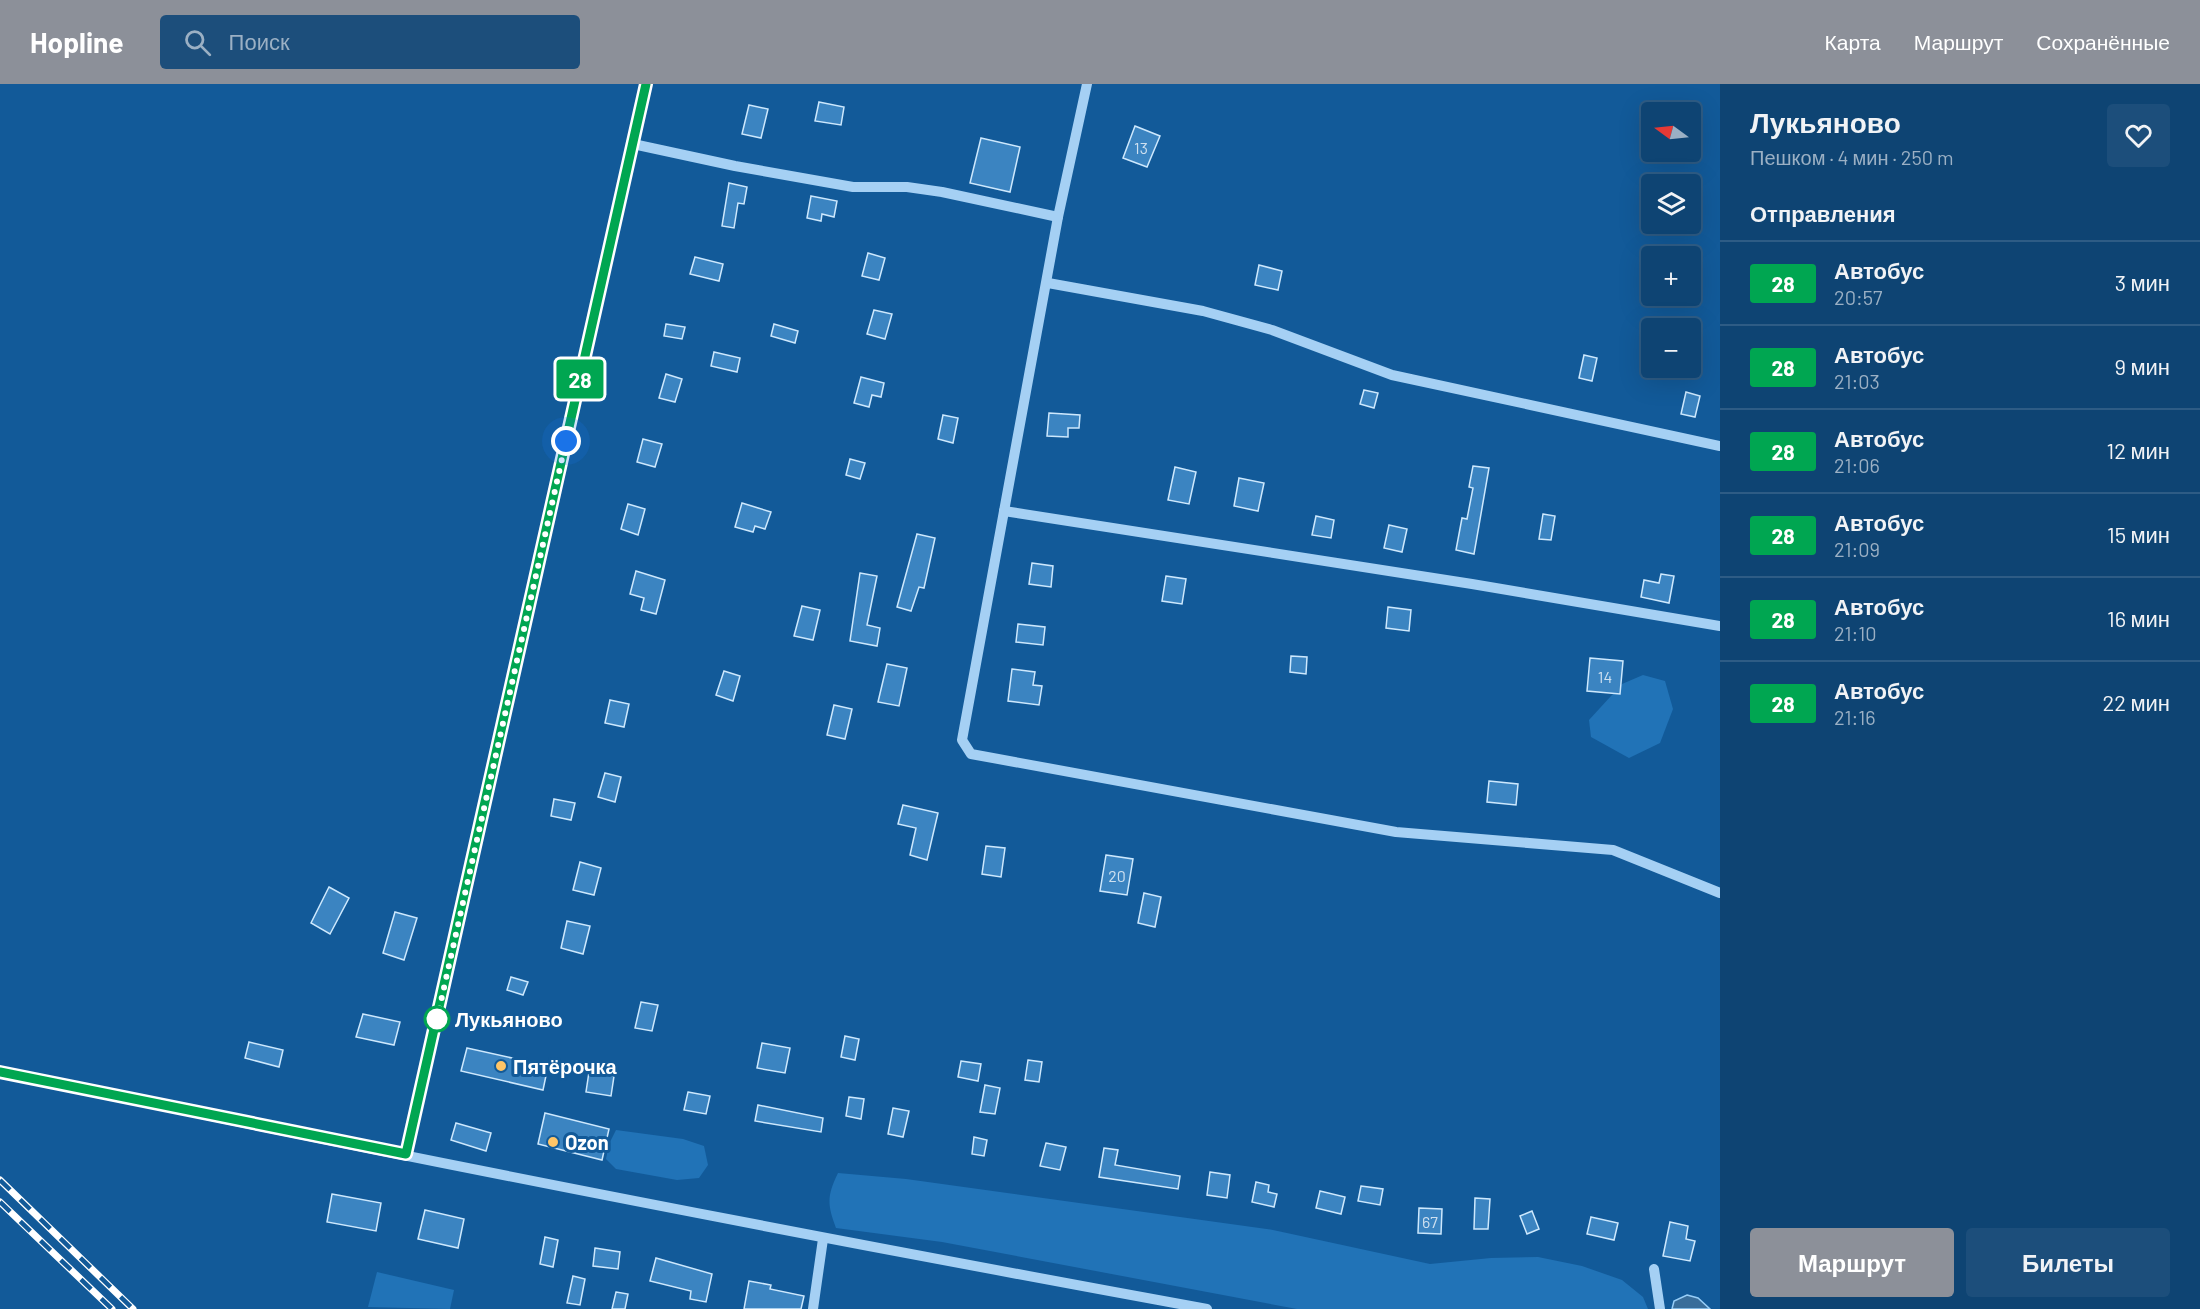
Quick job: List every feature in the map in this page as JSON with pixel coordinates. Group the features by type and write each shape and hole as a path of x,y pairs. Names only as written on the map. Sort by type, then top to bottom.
{"street":[{"path":"406,1154 646,84"},
{"path":"1087,84 1058,217 1048,284 962,740 971,754 1396,832 1613,850 1720,893"},
{"path":"633,144 735,166 853,187 907,187 942,192 1058,217"},
{"path":"1048,284 1203,311 1272,330 1392,375 1720,446"},
{"path":"1004,512 1472,584 1720,626"},
{"path":"0,1072 406,1154 488,1174 823,1239 1207,1309"},
{"path":"813,1309 823,1239"},
{"path":"1654,1269 1660,1309"}],"shaded area":[{"path":"1643,675 1665,681 1673,709 1660,743 1629,758 1591,737 1589,720 1622,684"},
{"path":"616,1130 683,1139 704,1146 708,1165 699,1178 677,1180 616,1169 606,1159 609,1144"},
{"path":"838,1173 906,1179 1273,1230 1430,1264 1491,1258 1538,1257 1582,1266 1622,1280 1643,1297 1648,1309 1297,1309 942,1242 836,1228 830,1200"},
{"path":"377,1272 454,1290 450,1309 368,1307"},
{"path":"1687,1295 1698,1298 1710,1309 1672,1309 1674,1301"}],"building":[{"path":"819,102 844,107 841,125 815,121"},
{"path":"749,105 768,109 761,138 742,134"},
{"path":"1135,126 1160,136 1147,167 1123,158"},
{"path":"981,138 1020,147 1010,192 970,183"},
{"path":"729,183 747,187 744,204 738,203 734,228 722,226"},
{"path":"811,196 837,201 834,217 822,214 821,221 807,218"},
{"path":"868,253 885,258 879,280 862,276"},
{"path":"695,257 723,264 719,281 690,274"},
{"path":"1259,265 1282,271 1278,290 1255,285"},
{"path":"874,310 892,314 885,339 867,334"},
{"path":"666,324 685,327 682,339 664,336"},
{"path":"774,324 798,331 795,343 771,336"},
{"path":"714,352 740,358 737,372 711,366"},
{"path":"1584,355 1597,358 1592,381 1579,378"},
{"path":"666,374 682,379 675,402 659,398"},
{"path":"861,377 884,383 881,397 872,395 869,407 854,403"},
{"path":"1364,390 1378,393 1374,408 1360,404"},
{"path":"1686,392 1700,396 1695,417 1681,414"},
{"path":"1049,413 1080,415 1079,428 1068,428 1068,437 1047,436"},
{"path":"943,415 958,418 953,443 938,439"},
{"path":"643,439 662,444 655,467 637,462"},
{"path":"850,459 865,463 860,479 846,475"},
{"path":"1473,466 1489,468 1474,554 1456,550 1462,518 1467,519 1473,488 1469,487"},
{"path":"1175,467 1196,472 1189,504 1168,500"},
{"path":"1239,478 1264,483 1258,511 1234,506"},
{"path":"742,503 771,512 765,529 755,526 753,532 735,527"},
{"path":"628,504 645,509 638,535 621,529"},
{"path":"1543,514 1555,516 1551,540 1539,539"},
{"path":"1316,516 1334,520 1331,538 1312,535"},
{"path":"1389,525 1407,529 1402,552 1384,548"},
{"path":"917,534 935,538 924,588 919,587 911,611 897,607"},
{"path":"1032,563 1053,566 1051,587 1029,584"},
{"path":"636,571 665,580 656,614 641,610 644,598 630,594"},
{"path":"860,573 877,576 867,625 880,628 877,646 850,641"},
{"path":"1661,574 1674,576 1669,603 1641,597 1644,580 1659,583"},
{"path":"1166,576 1186,579 1182,604 1162,601"},
{"path":"802,606 820,610 813,640 794,636"},
{"path":"1388,607 1411,610 1409,631 1386,628"},
{"path":"1018,624 1045,627 1043,645 1016,642"},
{"path":"1291,656 1307,657 1306,674 1290,672"},
{"path":"1590,658 1623,661 1620,694 1587,691"},
{"path":"887,664 907,668 899,706 878,702"},
{"path":"1012,669 1035,672 1033,685 1042,686 1039,705 1008,701"},
{"path":"724,671 740,676 733,701 716,695"},
{"path":"610,700 629,704 624,727 605,723"},
{"path":"834,705 852,709 845,739 827,735"},
{"path":"605,773 621,777 615,802 598,797"},
{"path":"1489,781 1518,784 1516,805 1487,802"},
{"path":"554,799 575,803 571,820 551,816"},
{"path":"903,805 938,813 927,860 910,855 916,828 898,824"},
{"path":"986,846 1005,848 1001,877 982,874"},
{"path":"1106,855 1133,859 1127,895 1100,891"},
{"path":"580,862 601,868 594,895 573,890"},
{"path":"329,887 349,898 330,934 311,923"},
{"path":"1144,893 1161,897 1155,927 1138,923"},
{"path":"395,912 417,918 404,960 383,953"},
{"path":"567,921 590,926 583,954 561,948"},
{"path":"511,977 528,982 523,995 507,990"},
{"path":"641,1002 658,1005 652,1031 635,1028"},
{"path":"363,1014 400,1022 394,1045 356,1037"},
{"path":"845,1036 859,1039 855,1060 841,1057"},
{"path":"249,1042 283,1050 279,1067 245,1058"},
{"path":"762,1043 790,1048 785,1073 757,1068"},
{"path":"467,1048 548,1066 543,1090 461,1071"},
{"path":"1028,1060 1042,1062 1039,1082 1025,1080"},
{"path":"961,1061 981,1064 978,1081 958,1077"},
{"path":"589,1072 614,1076 611,1096 586,1092"},
{"path":"985,1085 1000,1088 995,1114 980,1112"},
{"path":"688,1092 710,1096 706,1114 684,1110"},
{"path":"849,1097 864,1099 861,1119 846,1116"},
{"path":"758,1105 823,1118 821,1132 755,1121"},
{"path":"893,1108 909,1111 903,1137 888,1134"},
{"path":"545,1113 609,1129 602,1160 538,1144"},
{"path":"456,1123 491,1133 486,1151 451,1140"},
{"path":"974,1137 987,1140 984,1156 972,1154"},
{"path":"1046,1143 1066,1147 1060,1170 1040,1166"},
{"path":"1104,1148 1118,1150 1115,1165 1180,1176 1178,1189 1099,1177"},
{"path":"1210,1172 1230,1175 1227,1198 1207,1195"},
{"path":"1256,1182 1269,1185 1268,1192 1277,1194 1274,1207 1252,1202"},
{"path":"1361,1186 1383,1189 1380,1205 1358,1201"},
{"path":"1320,1191 1345,1197 1341,1214 1316,1208"},
{"path":"332,1194 381,1203 376,1231 327,1222"},
{"path":"1475,1198 1490,1199 1488,1229 1474,1229"},
{"path":"1419,1208 1442,1209 1441,1234 1418,1233"},
{"path":"425,1210 464,1219 458,1248 418,1239"},
{"path":"1532,1211 1539,1229 1527,1234 1520,1216"},
{"path":"1591,1217 1618,1223 1614,1240 1587,1234"},
{"path":"1670,1222 1688,1226 1686,1239 1695,1241 1690,1261 1663,1256"},
{"path":"545,1237 558,1240 553,1267 540,1264"},
{"path":"595,1248 620,1252 618,1269 593,1266"},
{"path":"656,1258 712,1274 706,1302 690,1299 691,1291 650,1281"},
{"path":"573,1276 585,1279 580,1305 567,1303"},
{"path":"749,1281 771,1285 770,1289 804,1296 801,1309 744,1309"},
{"path":"616,1292 628,1294 625,1309 612,1309"}],"railway":[{"path":"0,1180 133,1309"},
{"path":"0,1202 112,1309"}],"bus line":[{"name":"28","path":"0,1072 243,1124 406,1154 646,84"}],"place":[{"name":"Лукьяново","path":"437,1019"},
{"name":"Пятёрочка","path":"501,1066"},
{"name":"Ozon","path":"553,1142"}],"route":[{"path":"437,1019 566,441"}]}
